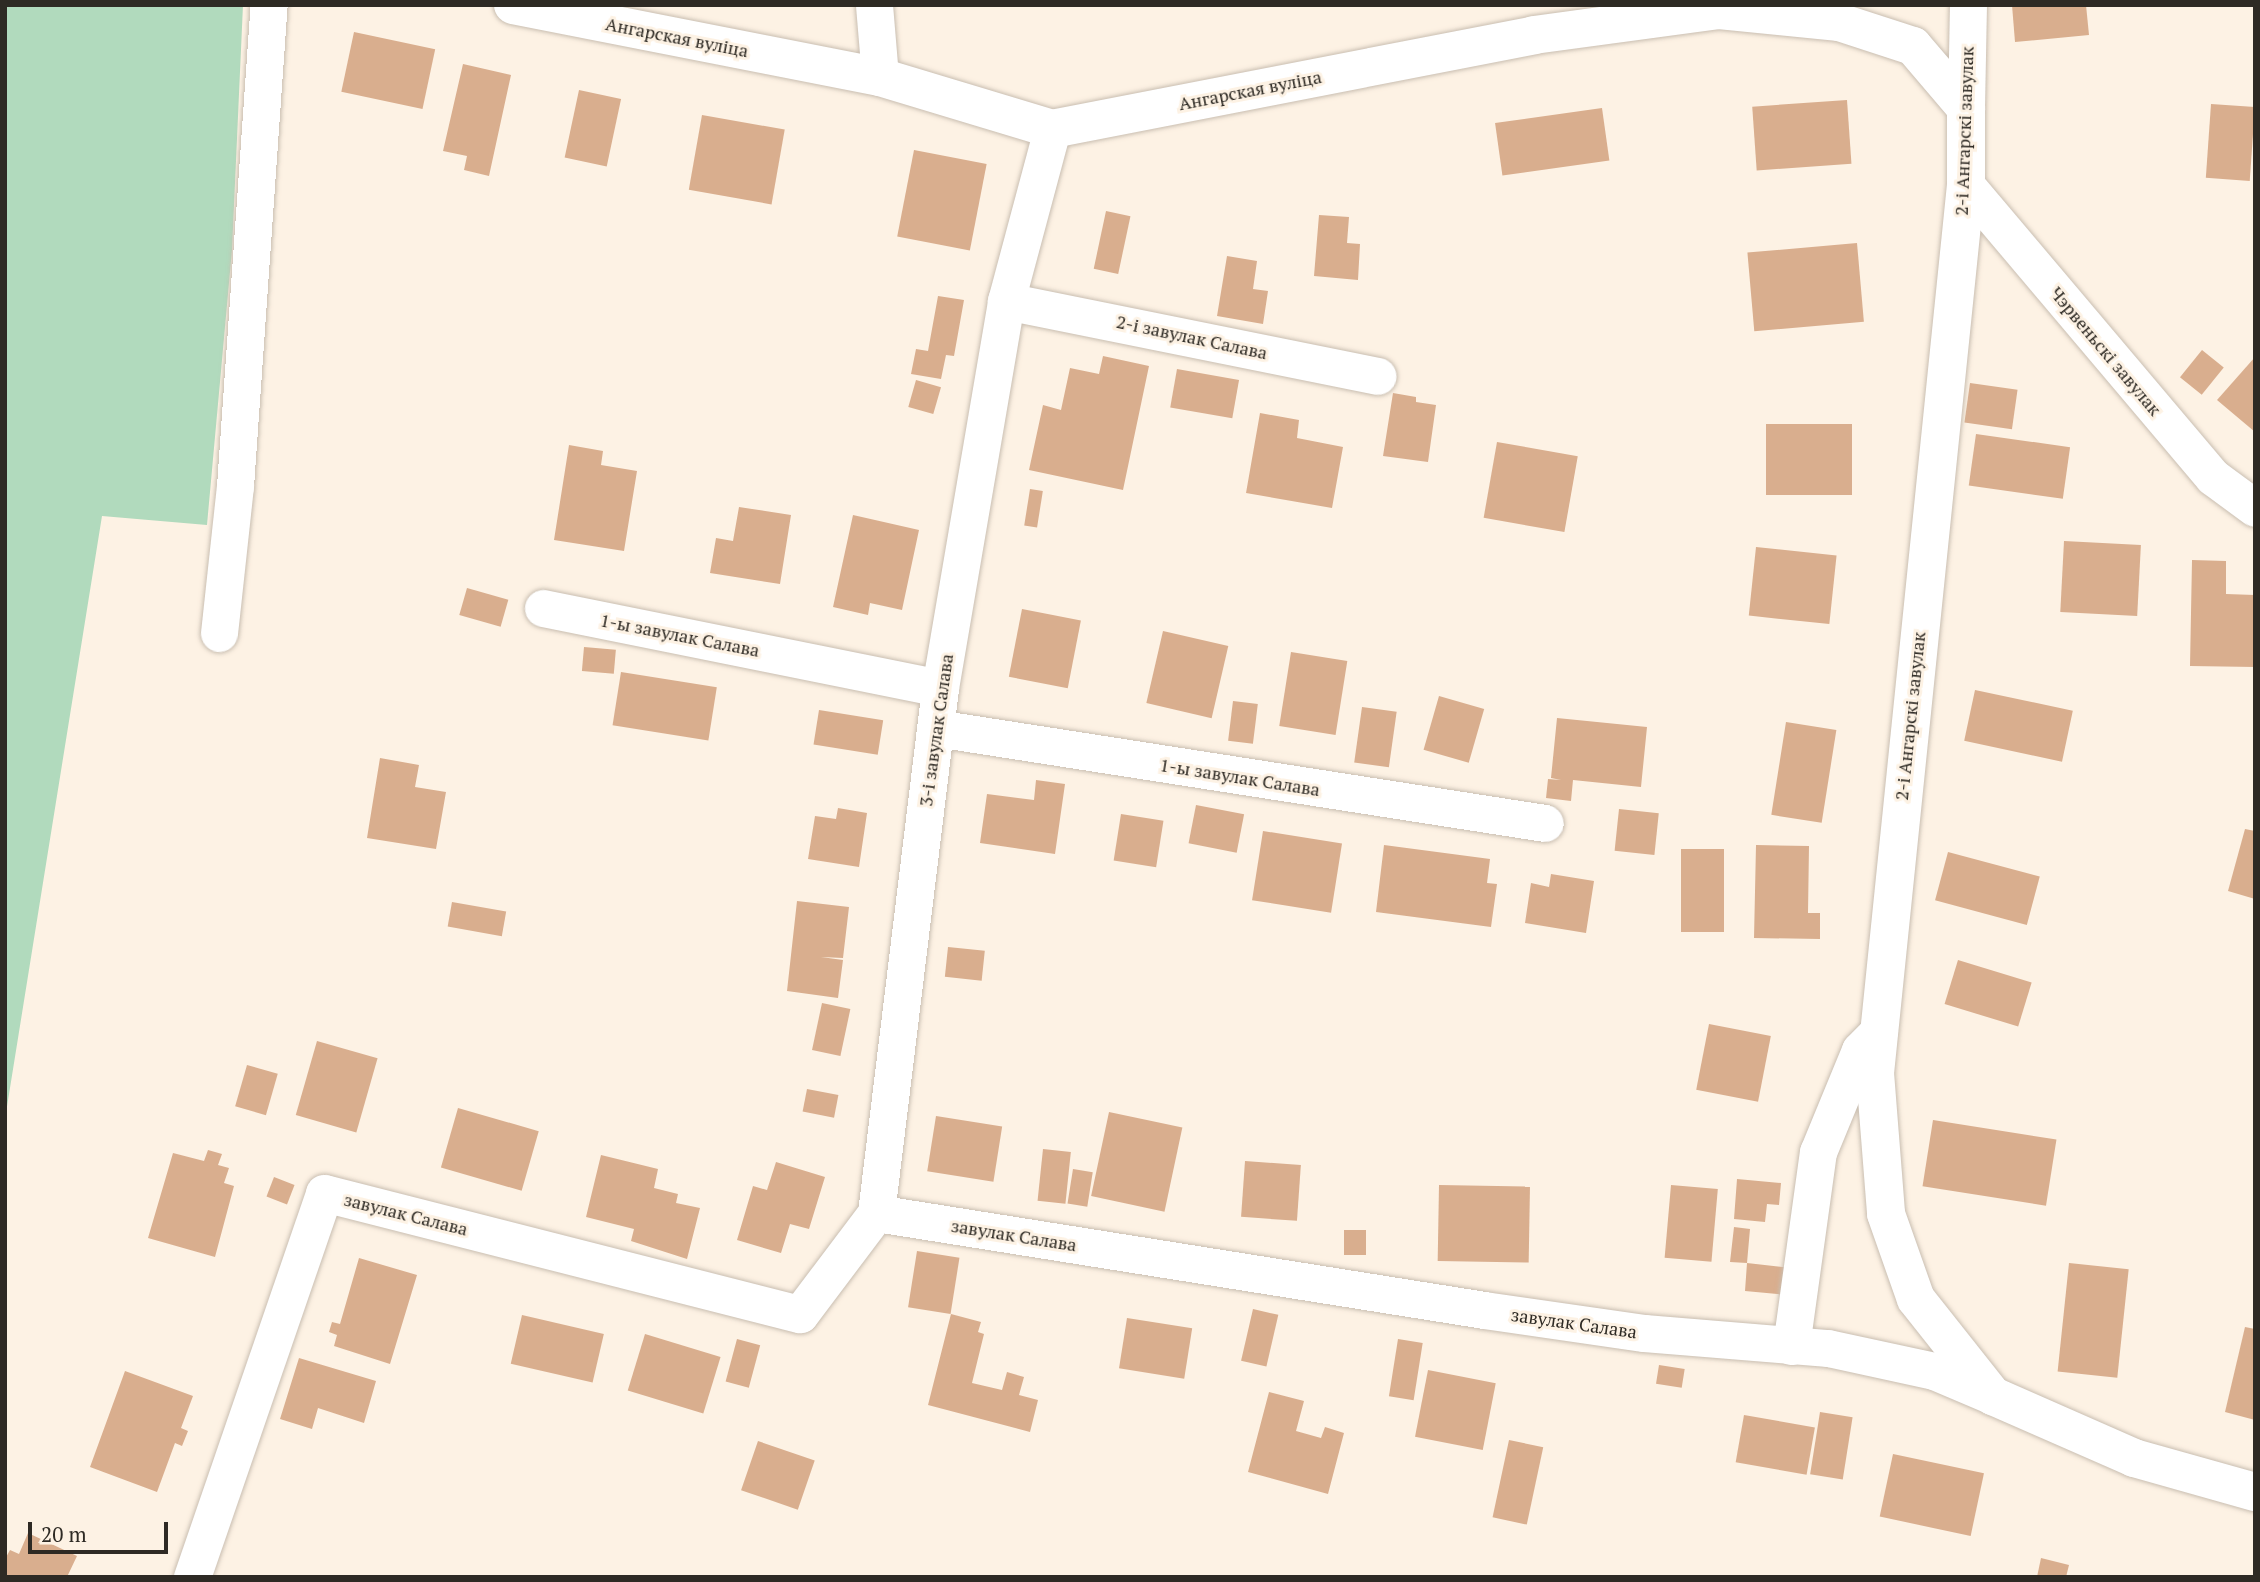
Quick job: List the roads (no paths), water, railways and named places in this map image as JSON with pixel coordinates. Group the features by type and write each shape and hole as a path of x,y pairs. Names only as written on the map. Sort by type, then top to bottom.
{"street":[{"path":"219,633 235,486 269,5"},
{"name":"Ангарская вуліца","path":"513,5 880,77 1052,129 1534,35 1719,10 1839,22 1913,46 1966,108"},
{"path":"874,5 880,77"},
{"name":"2-і Ангарскі завулак","path":"1968,5 1965,186 1875,1073 1886,1214 1916,1299 1993,1396"},
{"name":"3-і завулак Салава","path":"800,1314 876,1213 940,688 1006,301 1052,129"},
{"name":"Чэрвеньскі завулак","path":"1965,186 2213,477 2255,508"},
{"name":"2-і завулак Салава","path":"1006,301 1378,376"},
{"name":"1-ы завулак Салава","path":"543,608 940,688"},
{"name":"1-ы завулак Салава","path":"936,728 1545,822"},
{"path":"1791,1346 1818,1152 1860,1050 1879,1031"},
{"name":"завулак Салава","path":"192,1577 324,1193 800,1314"},
{"name":"завулак Салава","path":"876,1213 1644,1333 1828,1348 1934,1371 2134,1458 2255,1492"}]}
